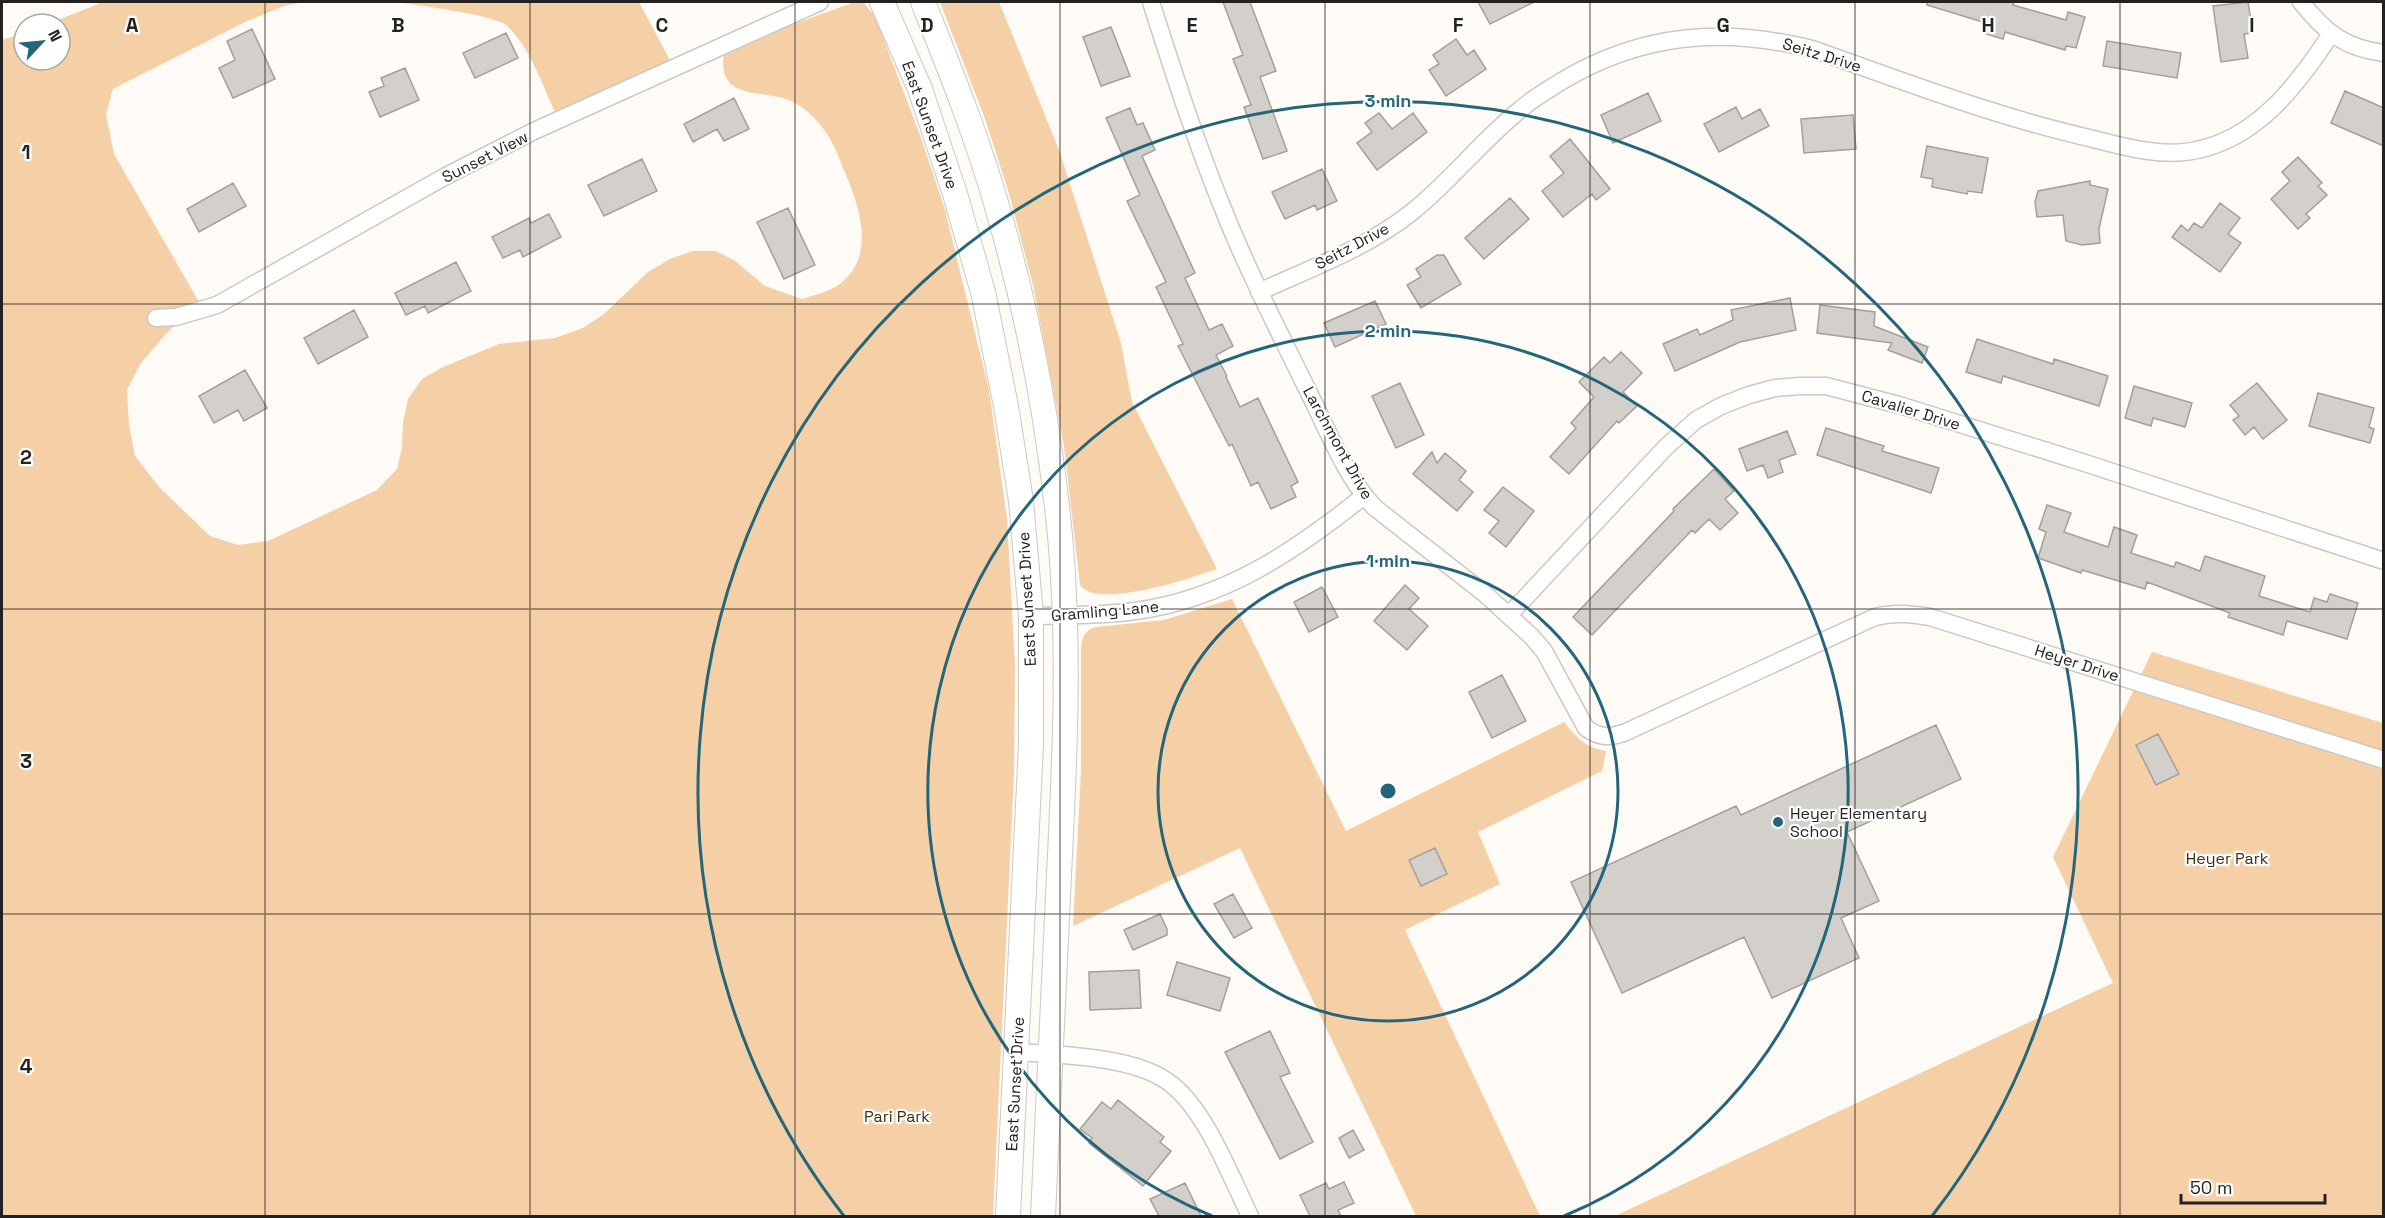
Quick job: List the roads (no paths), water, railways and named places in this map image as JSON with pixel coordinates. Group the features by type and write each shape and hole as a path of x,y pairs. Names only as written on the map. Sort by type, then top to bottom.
{"main road":[{"name":"East Sunset Drive","path":"882,2 920,89 956,194 983,292 1006,406 1021,501 1031,616 1031,744 1008,1216"},
{"name":"East Sunset Drive","path":"922,2 959,93 996,204 1023,304 1048,439 1058,517 1066,687 1043,1216"}],"street":[{"name":"Sunset View","path":"156,318 176,317 217,305 446,176 534,131 820,2"},
{"name":"Larchmont Drive","path":"1150,2 1205,163 1259,292 1337,449 1364,496 1374,507 1485,594 1532,637 1544,651 1586,728 1604,736 1613,737 1626,732 1773,664"},
{"path":"2301,2 2319,24 2331,34 2367,51 2384,53"},
{"name":"Seitz Drive","path":"1259,292 1375,238 1413,211 1521,109 1541,94 1580,70 1616,53 1655,42 1745,36 1789,43 1990,112 2048,129 2135,149 2177,153 2194,151 2227,139 2252,125 2289,92 2331,34"},
{"name":"Cavalier Drive","path":"1509,615 1666,447 1696,420 1721,406 1749,395 1775,388 1800,386 1826,386 1899,405 2384,561"},
{"name":"Gramling Lane","path":"1031,616 1136,611 1196,597 1227,585 1292,551 1364,496"},
{"name":"Heyer Drive","path":"1773,664 1888,613 1930,616 2384,760"},
{"path":"1017,1052 1051,1054 1132,1065 1154,1073 1172,1084 1203,1122 1250,1216"}],"place":[{"name":"Heyer Elementary School","path":"1778,822"}],"park label":[{"name":"Heyer Park","path":"2227,858"},
{"name":"Pari Park","path":"897,1116"}]}
